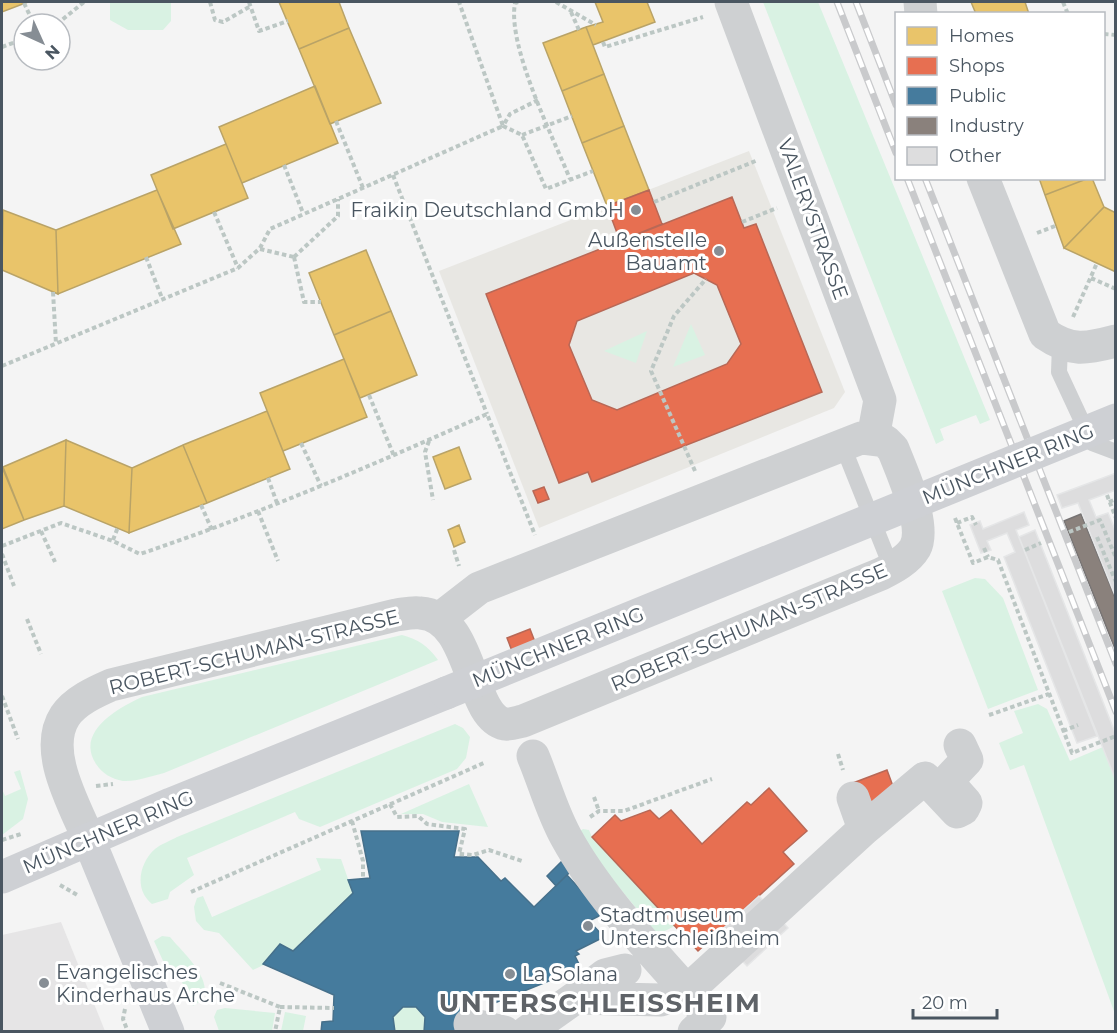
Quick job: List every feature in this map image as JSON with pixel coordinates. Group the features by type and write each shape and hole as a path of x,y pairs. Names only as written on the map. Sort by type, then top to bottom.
{"main road":[{"name":"MÜNCHNER RING","path":"2,878 171,804 1116,420"},
{"path":"89,840 168,1032"}],"street":[{"name":"VALERYSTRASSE","path":"717,9 880,400 873,438"},
{"path":"984,180 1045,334 1060,345 1088,349 1116,341"},
{"path":"439,619 479,588 842,444 861,438 873,438"},
{"name":"ROBERT-SCHUMAN-STRASSE","path":"89,840 62,776 56,738 65,716 91,694 111,685 152,673 396,615 421,613 439,619 452,632 490,716 506,724 523,721 892,568 915,548 918,522 893,449 885,441 873,438"},
{"path":"575,998 674,996 754,930 864,829 925,778 957,812 963,809 966,803 950,785 950,778 967,760 960,744"},
{"path":"533,756 565,835 637,959 674,996 710,1017 694,1032"},
{"path":"849,788 864,829"},
{"path":"527,1032 605,975 637,959"},
{"path":"674,996 686,1032"},
{"path":"470,1024 504,1032"}],"lane":[{"path":"1060,345 1059,372 1092,443 1116,452"},
{"path":"842,444 892,568"}],"path":[{"path":"72,12 84,2"},
{"path":"210,2 215,20 223,22 250,4 259,31 288,21"},
{"path":"459,2 503,126 522,135 546,189 593,171"},
{"path":"518,2 515,3 513,13 522,57 570,179"},
{"path":"556,2 596,25"},
{"path":"24,3 28,12"},
{"path":"603,42 605,47 717,9"},
{"path":"570,11 579,30"},
{"path":"2,366 238,268 260,248 270,229 503,126 510,114 538,100"},
{"path":"522,135 572,116"},
{"path":"336,121 363,188"},
{"path":"654,202 759,160"},
{"path":"284,165 303,213"},
{"path":"393,175 545,562"},
{"path":"294,257 338,216 338,199"},
{"path":"742,222 778,208"},
{"path":"214,212 238,268"},
{"path":"260,248 294,257"},
{"path":"147,257 162,298"},
{"path":"294,257 304,302 321,302"},
{"path":"1086,289 1097,263"},
{"path":"1091,278 1116,289"},
{"path":"695,472 651,371 674,316 706,279"},
{"path":"53,292 56,344"},
{"path":"369,395 394,456"},
{"path":"2,546 61,523 112,541 140,554 212,530 394,456 487,414"},
{"path":"429,440 425,452 433,500"},
{"path":"301,443 321,486"},
{"path":"268,478 277,503"},
{"path":"1107,495 1116,518"},
{"path":"1109,502 1116,499"},
{"path":"201,505 212,530"},
{"path":"258,511 278,561"},
{"path":"953,514 973,563 988,557 999,560 1072,753 1116,736"},
{"path":"957,523 972,517 976,525"},
{"path":"1069,532 1100,520 1116,558"},
{"path":"112,541 118,527"},
{"path":"41,531 55,562"},
{"path":"1097,537 1116,582"},
{"path":"1025,550 1041,543"},
{"path":"984,548 988,557"},
{"path":"2,554 14,586"},
{"path":"27,619 41,654"},
{"path":"989,715 1049,694"},
{"path":"2,696 18,739"},
{"path":"1063,731 1078,725"},
{"path":"837,754 849,788"},
{"path":"191,892 486,762"},
{"path":"624,811 712,779"},
{"path":"594,796 599,811"},
{"path":"390,804 397,817 418,816 427,824 465,829 459,854 473,855 489,850 522,861"},
{"path":"351,821 363,861 363,879"},
{"path":"2,840 17,834"},
{"path":"60,885 85,900"},
{"path":"220,983 280,1007 334,1008"},
{"path":"275,1032 280,1007"}],"shaded area":[{"path":"749,151 845,392 834,408 539,528 439,271"},
{"name":"Evangelisches Kinderhaus Arche","path":"61,922 105,1031 2,1031 2,935"}],"green space":[{"path":"110,2 171,2 171,21 163,30 128,30 110,20"},
{"path":"763,2 818,2 990,420 980,424 976,415 940,429 944,440 936,444"},
{"path":"691,324 705,355 673,367"},
{"path":"647,331 636,363 604,351"},
{"path":"975,578 985,579 1003,598 1038,690 988,709 942,591"},
{"path":"402,635 422,644 438,660 164,773 133,781 119,780 101,770 91,752 91,742 102,723 111,715 142,697"},
{"path":"1038,704 1047,709 1070,761 1103,747 1116,778 1115,1014 1024,765 1010,770 999,743 1023,733 1014,711"},
{"path":"455,724 463,728 470,737 466,758 457,769 320,827 299,819 295,812 187,858 194,875 170,892 168,899 152,904 146,898 141,884 142,869 150,855 160,846 177,837"},
{"path":"20,770 28,799 23,819 2,835 2,789 5,796 21,789 14,772"},
{"path":"469,784 488,827 442,822 423,814 401,814"},
{"path":"583,829 589,830 592,837 675,926 665,931 655,931 575,834"},
{"path":"316,858 341,859 353,893 293,951 253,970 219,933 204,930 196,921 194,907 197,898 203,896 212,917 321,870"},
{"path":"162,936 170,937 191,961 203,981 205,990 202,999 193,1006 175,967 164,963 154,941"},
{"path":"403,1007 416,1007 425,1017 424,1031 393,1030 393,1017"},
{"path":"225,1008 275,1013 272,1031 219,1031 214,1017 217,1010"},
{"path":"285,1012 306,1016 303,1031 281,1031"}],"building: Homes":[{"path":"2,2 28,2 2,12"},
{"path":"279,2 339,2 349,28 299,49"},
{"path":"595,2 647,2 655,22 593,45 586,27 603,22"},
{"path":"971,2 1025,2 1028,12 975,12"},
{"path":"586,27 604,74 562,91 543,43"},
{"path":"349,28 381,103 330,124 299,49"},
{"path":"604,74 624,126 582,143 562,91"},
{"path":"315,86 338,143 242,183 219,127"},
{"path":"624,126 649,190 607,206 582,143"},
{"path":"226,144 248,198 173,229 151,175"},
{"path":"1040,180 1084,180 1045,195"},
{"path":"1084,180 1093,180 1104,207 1064,248 1045,195"},
{"path":"157,190 181,244 58,294 56,230"},
{"path":"1104,207 1116,213 1116,272 1064,248"},
{"path":"3,210 56,230 58,294 2,270"},
{"path":"366,250 391,311 334,335 309,273"},
{"path":"391,311 417,375 360,398 334,335"},
{"path":"344,359 367,417 283,451 260,393"},
{"path":"267,411 290,469 207,503 183,445"},
{"path":"66,440 132,468 129,533 64,506"},
{"path":"66,440 64,506 24,520 3,467"},
{"path":"183,445 207,503 129,533 132,468"},
{"path":"459,447 471,479 445,489 433,457"},
{"path":"2,467 24,520 2,529"},
{"path":"459,525 465,542 454,547 448,530"}],"building: Shops":[{"path":"649,190 662,224 620,241 607,206"},
{"path":"732,197 744,228 756,224 822,392 592,482 588,472 559,483 486,294","holes":["694,273 717,285 741,344 727,364 617,410 592,400 569,345 577,321"]},
{"path":"544,487 549,499 538,503 533,491"},
{"path":"530,629 544,665 521,674 507,638"},
{"path":"887,770 894,789 869,812 853,783"},
{"path":"769,788 807,831 783,852 794,864 698,951 592,837 615,815 621,821 650,810 659,819 671,810 702,844 747,802 751,805"}],"building: Public":[{"path":"361,831 459,831 454,857 478,857 501,881 505,878 534,907 567,875 603,914 589,921 604,937 576,951 579,954 575,956 581,968 492,1004 484,995 470,1000 470,1032 424,1032 425,1017 416,1007 403,1007 393,1017 395,1032 321,1032 322,1022 333,1021 334,995 263,964 280,944 293,951 353,893 348,880 370,878"},
{"path":"564,859 574,868 556,886 547,876"}],"building: Industry":[{"path":"1081,514 1116,600 1116,651 1064,521"}],"building: Other":[{"path":"1116,473 1116,490 1089,500 1096,517 1108,513 1116,532 1116,598 1078,503 1062,508 1057,495"},
{"path":"1024,512 1029,525 1016,530 1097,736 1077,743 1004,557 1015,552 1007,533 987,541 991,550 981,553 970,525 980,521 983,529"},
{"path":"1035,530 1116,735 1116,781 1019,537"},
{"path":"759,896 788,928 747,966 717,934"}],"railway":[{"path":"837,2 895,150"},
{"path":"856,2 895,102"},
{"path":"908,180 1116,712"},
{"path":"926,180 1116,664"}],"place":[{"name":"Fraikin Deutschland GmbH","path":"636,210"},
{"name":"Außenstelle Bauamt","path":"719,251"},
{"name":"Stadtmuseum Unterschleißheim","path":"588,926"},
{"name":"La Solana","path":"510,974"},
{"name":"Evangelisches Kinderhaus Arche","path":"44,983"}],"district":[{"name":"UNTERSCHLEISSHEIM","path":"600,1003"}]}
